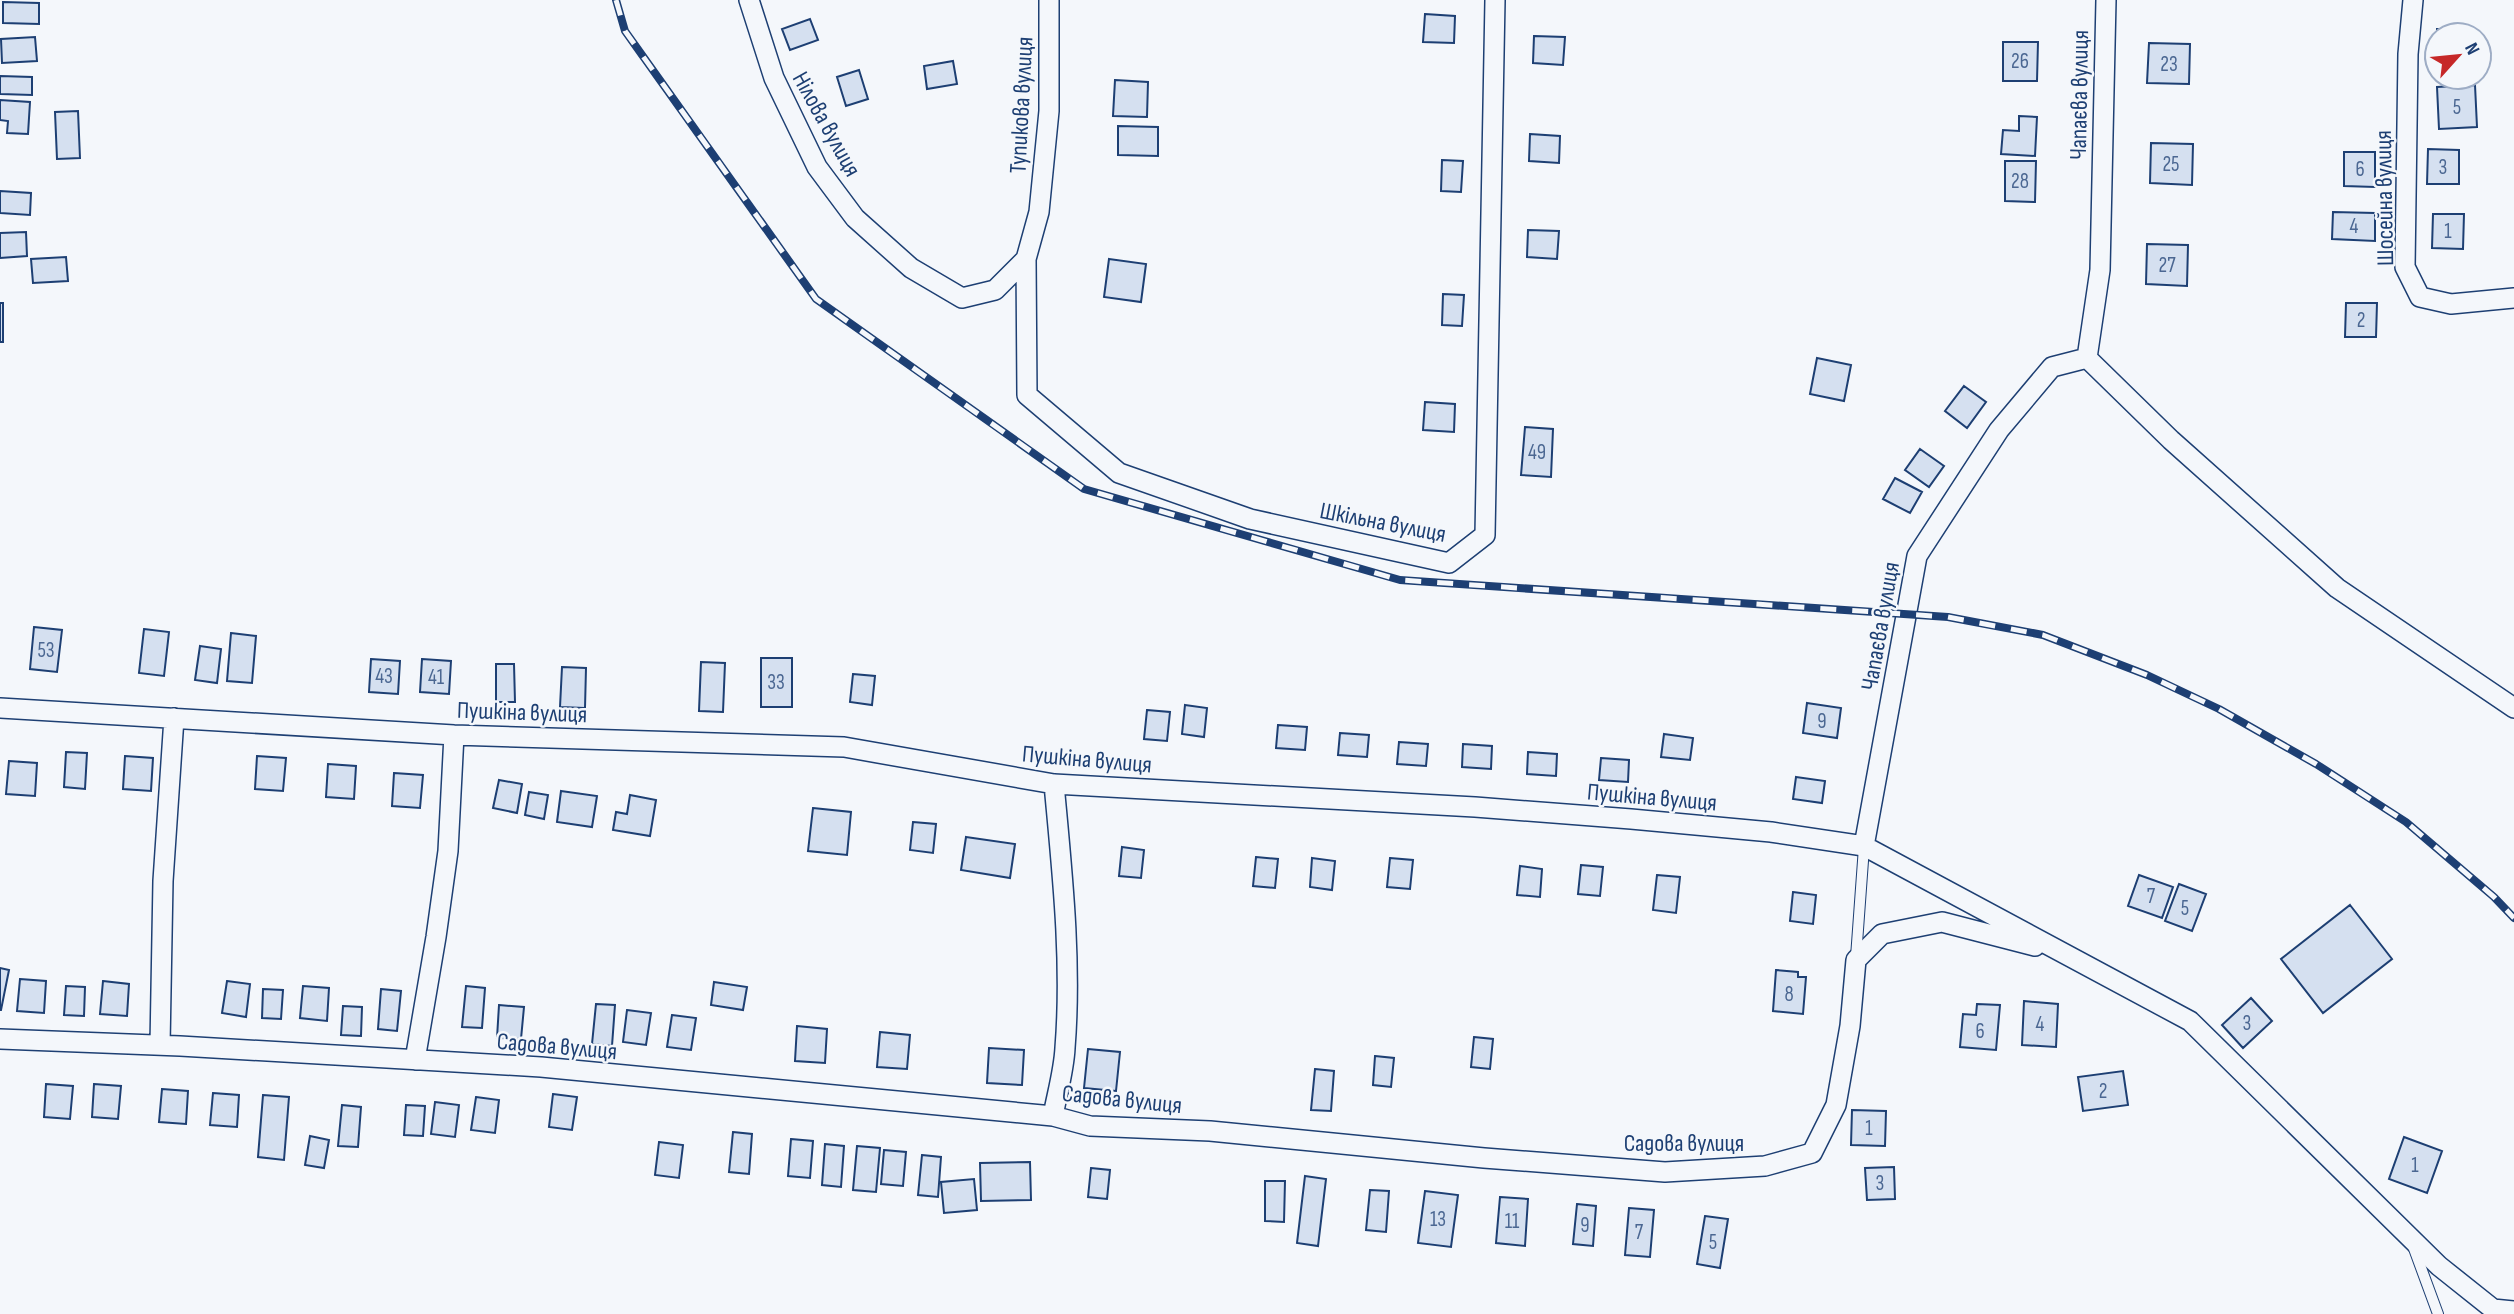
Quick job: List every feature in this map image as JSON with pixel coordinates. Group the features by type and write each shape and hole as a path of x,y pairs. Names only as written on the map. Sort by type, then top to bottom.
{"street":[{"name":"Нілова вулиця","path":"749,0 774,78 817,167 855,218 911,268 962,298 995,290 1027,259"},
{"name":"Тупикова вулиця","path":"1027,259 1039,212 1049,111 1049,0"},
{"name":"Шкільна вулиця","path":"1027,259 1027,395 1119,472 1250,519 1449,563 1485,535 1495,0"},
{"name":"Чапаєва вулиця","path":"1864,846 1917,556 1999,430 2052,367 2088,358 2099,270 2106,0"},
{"name":"Шосейна вулиця","path":"2413,0 2408,54 2405,267 2420,297 2451,304 2514,298"},
{"path":"2088,358 2171,440 2337,588 2514,708"},
{"name":"Пушкіна вулиця","path":"0,708 454,735 844,747 1054,784 1631,819 1771,832 1864,846 2190,1021 2439,1266 2493,1309 2514,1311"},
{"path":"160,1045 163,881 174,718"},
{"path":"415,1060 448,851 454,735"},
{"path":"1053,1116 1065,1050 1068,982 1054,784"},
{"path":"1856,960 1882,934 1942,922 2066,954"},
{"name":"Садова вулиця","path":"0,1039 160,1045 541,1068 1053,1116 1090,1126 1210,1131 1484,1158 1665,1172 1765,1166 1812,1153 1836,1105 1850,1026 1856,960"}],"lane":[{"path":"1856,960 1864,846"},
{"path":"2411,1239 2438,1314"}],"building":[{"path":"3,2 39,3 39,24 3,23"},
{"path":"1425,14 1455,16 1454,43 1423,42"},
{"path":"810,19 818,40 790,50 782,29"},
{"path":"1534,36 1565,37 1563,65 1533,63"},
{"path":"35,37 37,61 2,63 1,39"},
{"path":"2003,42 2038,42 2037,81 2003,81"},
{"path":"2149,43 2190,44 2189,84 2147,83"},
{"path":"953,61 957,84 927,89 924,66"},
{"path":"859,70 868,99 846,106 837,77"},
{"path":"0,76 32,77 32,95 0,94"},
{"path":"1115,80 1148,82 1147,117 1113,116"},
{"path":"2437,91 2475,91 2477,127 2439,129"},
{"path":"0,100 30,102 28,134 7,133 8,121 0,120"},
{"path":"78,111 80,158 57,159 55,112"},
{"path":"2019,116 2037,117 2035,156 2001,154 2003,130 2019,131"},
{"path":"1118,126 1158,127 1158,156 1118,155"},
{"path":"1530,134 1560,136 1559,163 1529,161"},
{"path":"2151,143 2193,144 2192,185 2150,183"},
{"path":"2428,149 2459,150 2459,184 2427,184"},
{"path":"2344,152 2375,152 2375,187 2344,186"},
{"path":"1442,160 1463,161 1461,192 1441,191"},
{"path":"2005,161 2036,161 2035,202 2005,201"},
{"path":"0,191 31,193 30,215 0,213"},
{"path":"2333,212 2375,213 2375,241 2332,239"},
{"path":"2433,214 2464,214 2463,249 2432,248"},
{"path":"1528,230 1559,231 1557,259 1527,257"},
{"path":"26,232 27,256 0,258 0,233"},
{"path":"2147,244 2188,245 2187,286 2146,284"},
{"path":"66,257 68,281 33,283 31,259"},
{"path":"1109,259 1146,264 1141,302 1104,297"},
{"path":"1443,294 1464,295 1462,326 1442,325"},
{"path":"0,303 3,303 3,342 0,342"},
{"path":"2346,303 2377,303 2376,337 2345,337"},
{"path":"1817,358 1851,365 1844,401 1810,394"},
{"path":"1964,386 1986,402 1967,428 1945,411"},
{"path":"1425,402 1455,404 1454,432 1423,430"},
{"path":"1525,427 1553,429 1551,477 1521,475"},
{"path":"1920,449 1944,466 1929,487 1905,470"},
{"path":"1895,478 1922,492 1910,513 1883,499"},
{"path":"34,627 62,630 57,672 30,669"},
{"path":"144,629 169,632 164,676 139,673"},
{"path":"231,633 256,636 252,683 227,681"},
{"path":"200,646 221,649 217,683 195,680"},
{"path":"761,658 792,658 792,707 761,707"},
{"path":"371,659 400,661 398,694 369,692"},
{"path":"422,659 451,661 449,694 420,692"},
{"path":"701,662 725,663 723,712 699,711"},
{"path":"496,664 514,664 515,702 496,702"},
{"path":"562,667 586,668 585,708 560,707"},
{"path":"853,674 875,676 872,705 850,702"},
{"path":"1807,703 1841,708 1837,738 1803,733"},
{"path":"1185,705 1207,708 1204,737 1182,734"},
{"path":"1147,710 1170,712 1167,741 1144,739"},
{"path":"1278,725 1307,727 1305,750 1276,748"},
{"path":"1340,733 1369,735 1367,757 1338,755"},
{"path":"1664,734 1693,738 1690,760 1661,757"},
{"path":"1399,742 1428,744 1426,766 1397,764"},
{"path":"1463,744 1492,746 1491,769 1462,767"},
{"path":"66,752 87,753 85,789 64,787"},
{"path":"1528,752 1557,754 1556,776 1527,774"},
{"path":"125,756 153,758 151,791 123,789"},
{"path":"257,756 286,758 283,791 255,789"},
{"path":"1601,758 1629,760 1628,782 1599,780"},
{"path":"9,761 37,763 35,796 6,794"},
{"path":"328,764 356,766 354,799 326,797"},
{"path":"394,773 423,775 420,808 392,806"},
{"path":"1796,777 1825,781 1822,803 1793,799"},
{"path":"499,780 522,784 517,813 493,808"},
{"path":"561,791 597,796 592,827 557,822"},
{"path":"529,792 548,795 544,819 525,815"},
{"path":"630,795 656,800 650,836 613,830 616,812 627,814"},
{"path":"813,808 851,812 847,855 808,851"},
{"path":"913,822 936,824 933,853 910,850"},
{"path":"966,837 1015,844 1010,878 961,870"},
{"path":"1122,847 1144,850 1141,878 1119,876"},
{"path":"1256,857 1278,859 1275,888 1253,886"},
{"path":"1312,858 1335,861 1332,890 1310,887"},
{"path":"1390,858 1413,860 1410,889 1387,887"},
{"path":"1581,865 1603,867 1600,896 1578,894"},
{"path":"1520,866 1542,869 1540,897 1517,895"},
{"path":"1657,875 1680,877 1676,913 1653,910"},
{"path":"2139,875 2173,887 2162,918 2128,906"},
{"path":"2179,884 2206,894 2192,931 2165,921"},
{"path":"1793,892 1816,895 1813,924 1790,921"},
{"path":"2350,905 2392,959 2323,1013 2281,959"},
{"path":"0,968 9,970 1,1010 0,1010"},
{"path":"1776,970 1798,972 1798,977 1806,977 1803,1014 1773,1011"},
{"path":"20,979 46,981 44,1013 17,1011"},
{"path":"103,981 129,984 127,1016 100,1014"},
{"path":"227,981 250,984 246,1017 222,1013"},
{"path":"714,982 747,987 743,1010 711,1005"},
{"path":"66,986 85,987 84,1016 64,1015"},
{"path":"303,986 329,988 327,1021 300,1018"},
{"path":"466,986 485,988 482,1028 462,1027"},
{"path":"263,989 283,990 281,1019 262,1018"},
{"path":"381,989 401,991 397,1031 378,1029"},
{"path":"2251,998 2272,1021 2243,1048 2222,1025"},
{"path":"2024,1001 2058,1004 2056,1047 2022,1045"},
{"path":"596,1004 615,1005 612,1046 592,1044"},
{"path":"1977,1004 2000,1005 1996,1050 1960,1047 1963,1014 1976,1015"},
{"path":"499,1005 524,1007 521,1039 497,1038"},
{"path":"343,1006 362,1007 361,1036 341,1035"},
{"path":"627,1010 651,1013 646,1045 623,1042"},
{"path":"672,1015 696,1018 691,1050 667,1047"},
{"path":"797,1026 827,1029 825,1063 795,1061"},
{"path":"880,1032 910,1035 907,1069 877,1067"},
{"path":"1474,1037 1493,1039 1490,1069 1471,1067"},
{"path":"989,1048 1024,1050 1022,1085 987,1083"},
{"path":"1088,1049 1120,1052 1116,1091 1084,1088"},
{"path":"1375,1056 1394,1058 1391,1087 1373,1085"},
{"path":"1315,1069 1334,1071 1331,1111 1311,1110"},
{"path":"2123,1071 2128,1105 2083,1111 2078,1077"},
{"path":"46,1084 73,1086 70,1119 44,1117"},
{"path":"94,1084 121,1086 118,1119 92,1117"},
{"path":"162,1089 188,1091 186,1124 159,1122"},
{"path":"213,1093 239,1095 237,1127 210,1125"},
{"path":"553,1094 577,1097 572,1130 549,1127"},
{"path":"263,1095 289,1097 284,1160 258,1157"},
{"path":"476,1097 499,1100 495,1133 471,1130"},
{"path":"435,1102 459,1105 455,1137 431,1134"},
{"path":"342,1105 361,1107 358,1147 338,1146"},
{"path":"406,1105 425,1106 423,1136 404,1135"},
{"path":"1852,1110 1886,1111 1885,1146 1851,1145"},
{"path":"733,1132 752,1134 749,1174 729,1172"},
{"path":"310,1136 329,1140 324,1168 305,1165"},
{"path":"2404,1137 2442,1151 2427,1193 2389,1179"},
{"path":"791,1139 813,1141 810,1178 788,1176"},
{"path":"659,1142 683,1145 679,1178 655,1175"},
{"path":"825,1144 844,1146 841,1187 822,1185"},
{"path":"857,1146 880,1148 876,1192 853,1190"},
{"path":"884,1150 906,1152 903,1186 881,1184"},
{"path":"922,1155 941,1157 938,1197 918,1195"},
{"path":"1030,1162 1031,1200 981,1201 980,1163"},
{"path":"1894,1167 1895,1199 1867,1200 1865,1168"},
{"path":"1091,1168 1110,1170 1107,1199 1088,1197"},
{"path":"1305,1176 1326,1179 1318,1246 1297,1243"},
{"path":"974,1179 977,1210 944,1213 941,1182"},
{"path":"1265,1181 1285,1181 1284,1222 1265,1221"},
{"path":"1370,1190 1389,1191 1386,1232 1366,1230"},
{"path":"1425,1191 1458,1195 1451,1247 1418,1243"},
{"path":"1500,1197 1528,1199 1525,1246 1496,1243"},
{"path":"1577,1204 1596,1206 1593,1246 1573,1244"},
{"path":"1629,1208 1654,1210 1650,1257 1625,1255"},
{"path":"1705,1216 1728,1219 1720,1268 1697,1264"}],"railway":[{"path":"616,0 625,31 816,299 1084,489 1400,580 1948,617 2043,635 2147,675 2219,709 2316,764 2406,822 2494,897 2514,918"}]}
